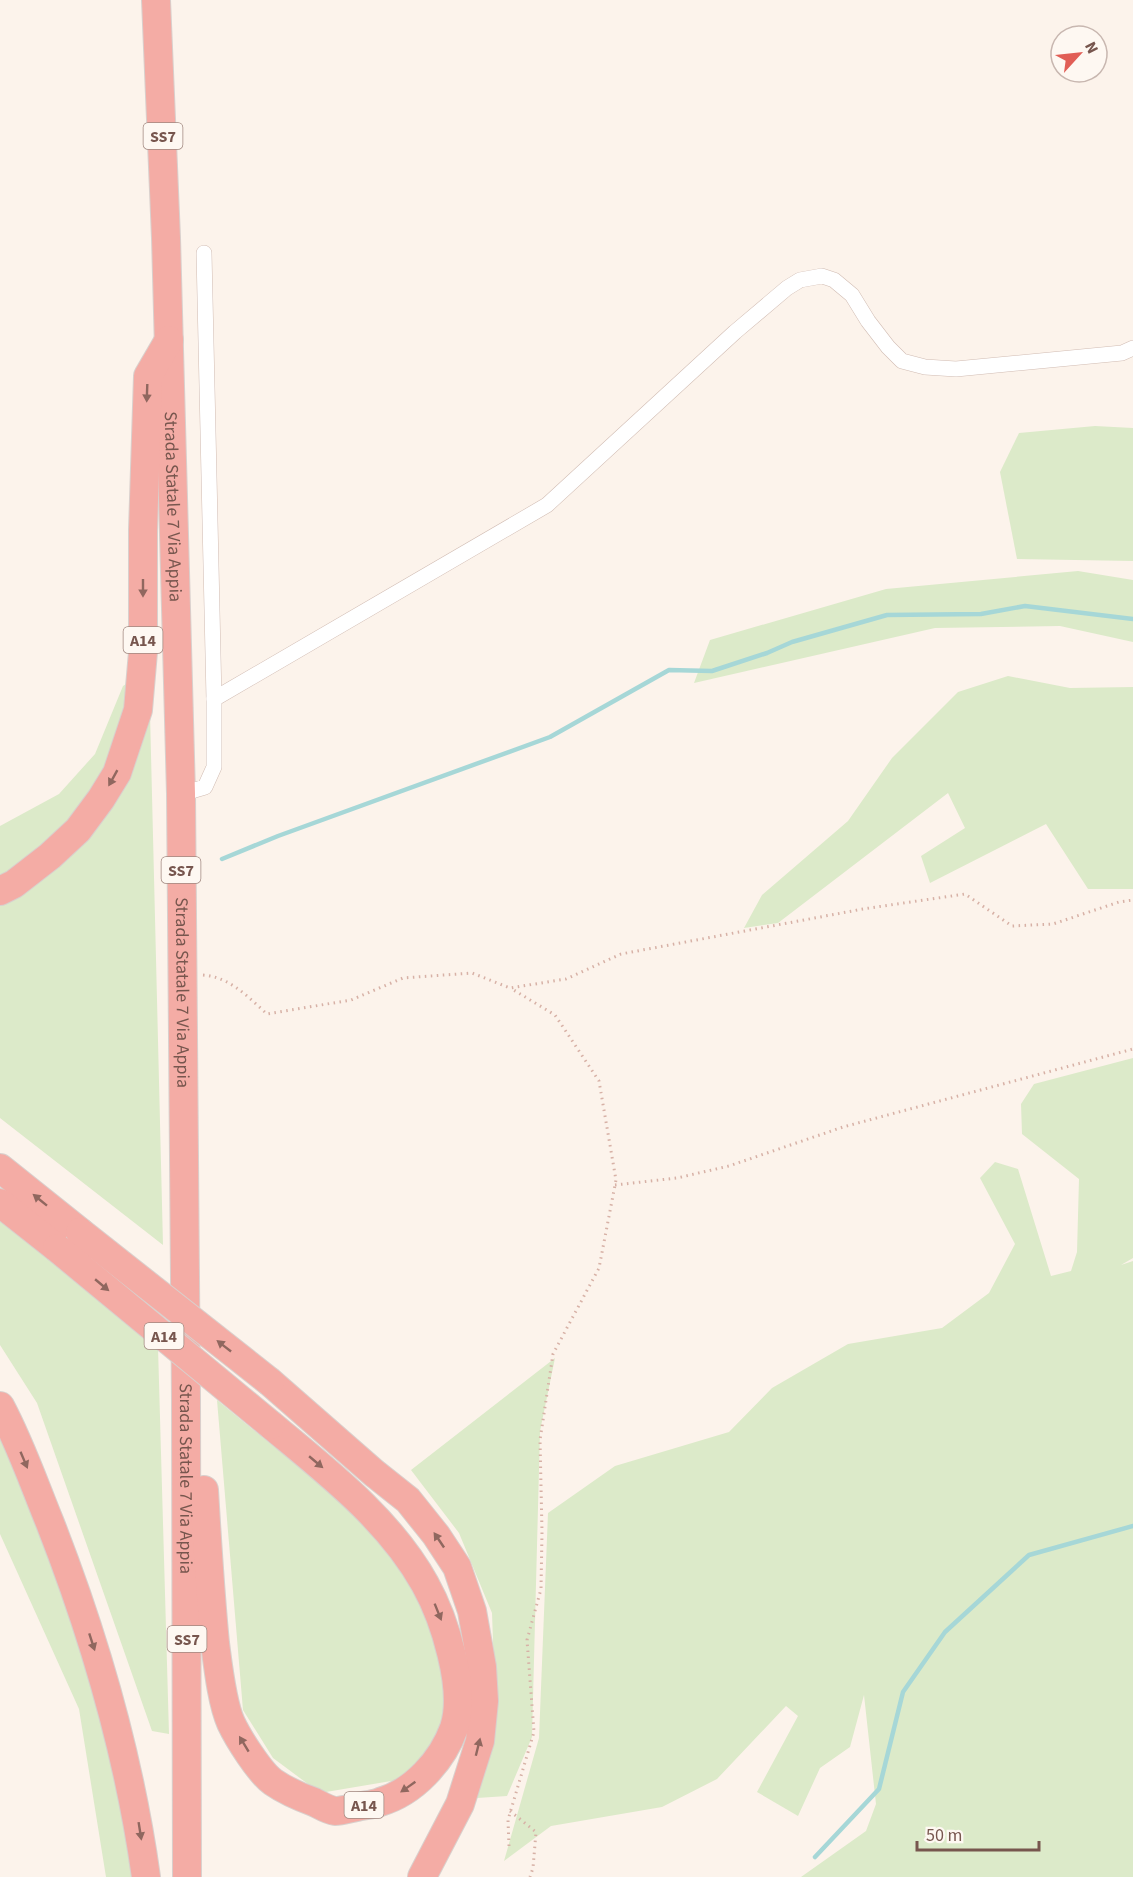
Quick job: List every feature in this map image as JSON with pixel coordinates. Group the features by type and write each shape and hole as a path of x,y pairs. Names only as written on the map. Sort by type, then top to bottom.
{"highway":[{"name":"Strada Statale 7 Via Appia","path":"156,0 163,130 181,794 187,1877"},
{"name":"SS7","path":"158,34 164,0"},
{"name":"A14","path":"0,891 14,884 50,856 78,830 117,773 138,710 143,652 143,530 148,376 169,340"},
{"name":"A14","path":"0,1168 270,1382 408,1500 436,1535 457,1567 472,1611 482,1667 484,1701 480,1741 460,1804 422,1877"},
{"name":"A14","path":"0,1203 328,1473 360,1503 405,1552 438,1611 448,1640 458,1700 454,1727 441,1754 426,1773 408,1789 380,1802 335,1811 271,1781 248,1753 231,1722 219,1674 213,1625 202,1464 186,1400"},
{"path":"0,1406 71,1578 100,1666 132,1793 146,1877"}],"street":[{"path":"181,794 205,787 214,767 204,253"},
{"path":"214,699 548,505 735,332 787,288 800,280 822,276 834,279 852,295 888,347 902,360 926,367 956,369 1021,364 1122,352 1133,348"}],"path":[{"path":"510,988 566,979 621,954 863,909 965,894 1012,926 1053,924 1119,902 1133,900"},
{"path":"182,974 211,976 236,985 267,1014 351,1000 403,978 472,973 510,988 555,1015 599,1081 616,1180 599,1268 553,1354 540,1440 541,1589 527,1640 534,1732 510,1810 508,1846"},
{"path":"615,1185 677,1178 729,1166 843,1127 1133,1049"},
{"path":"510,1810 536,1832 530,1877"}],"green space":[{"path":"1095,426 1133,428 1133,561 1017,559 1000,472 1019,433"},
{"path":"1078,571 1133,580 1133,642 1060,626 935,628 694,683 710,640 886,589"},
{"path":"142,674 115,774 45,857 0,884 0,826 59,794 95,754 123,686"},
{"path":"1008,676 1070,688 1133,687 1133,889 1088,889 1046,824 930,883 921,856 965,828 948,793 778,923 744,928 762,895 848,821 892,758 958,692"},
{"path":"150,713 163,1245 0,1118 0,896 20,887"},
{"path":"1133,1058 1133,1258 1121,1265 1133,1261 1133,1877 801,1877 866,1831 876,1804 864,1695 850,1747 820,1768 798,1816 757,1792 798,1716 786,1706 717,1779 662,1807 551,1826 504,1861 539,1738 548,1513 615,1466 729,1432 772,1388 848,1344 942,1328 989,1293 1015,1244 980,1178 995,1162 1018,1169 1051,1276 1071,1271 1077,1252 1079,1179 1022,1134 1021,1104 1034,1084"},
{"path":"0,1219 158,1347 169,1734 152,1731 37,1403 0,1345"},
{"path":"555,1358 540,1431 532,1737 507,1796 477,1798 496,1726 492,1613 459,1533 411,1470"},
{"path":"217,1400 366,1522 413,1574 455,1657 455,1716 424,1764 403,1779 320,1793 273,1758 243,1710"},
{"path":"0,1408 73,1584 142,1877 106,1877 79,1709 0,1534"}],"waterway":[{"path":"222,859 278,836 550,737 669,670 712,671 767,653 792,642 887,615 981,614 1025,606 1133,619"},
{"path":"815,1857 879,1789 903,1692 945,1632 1029,1555 1133,1526"}]}
